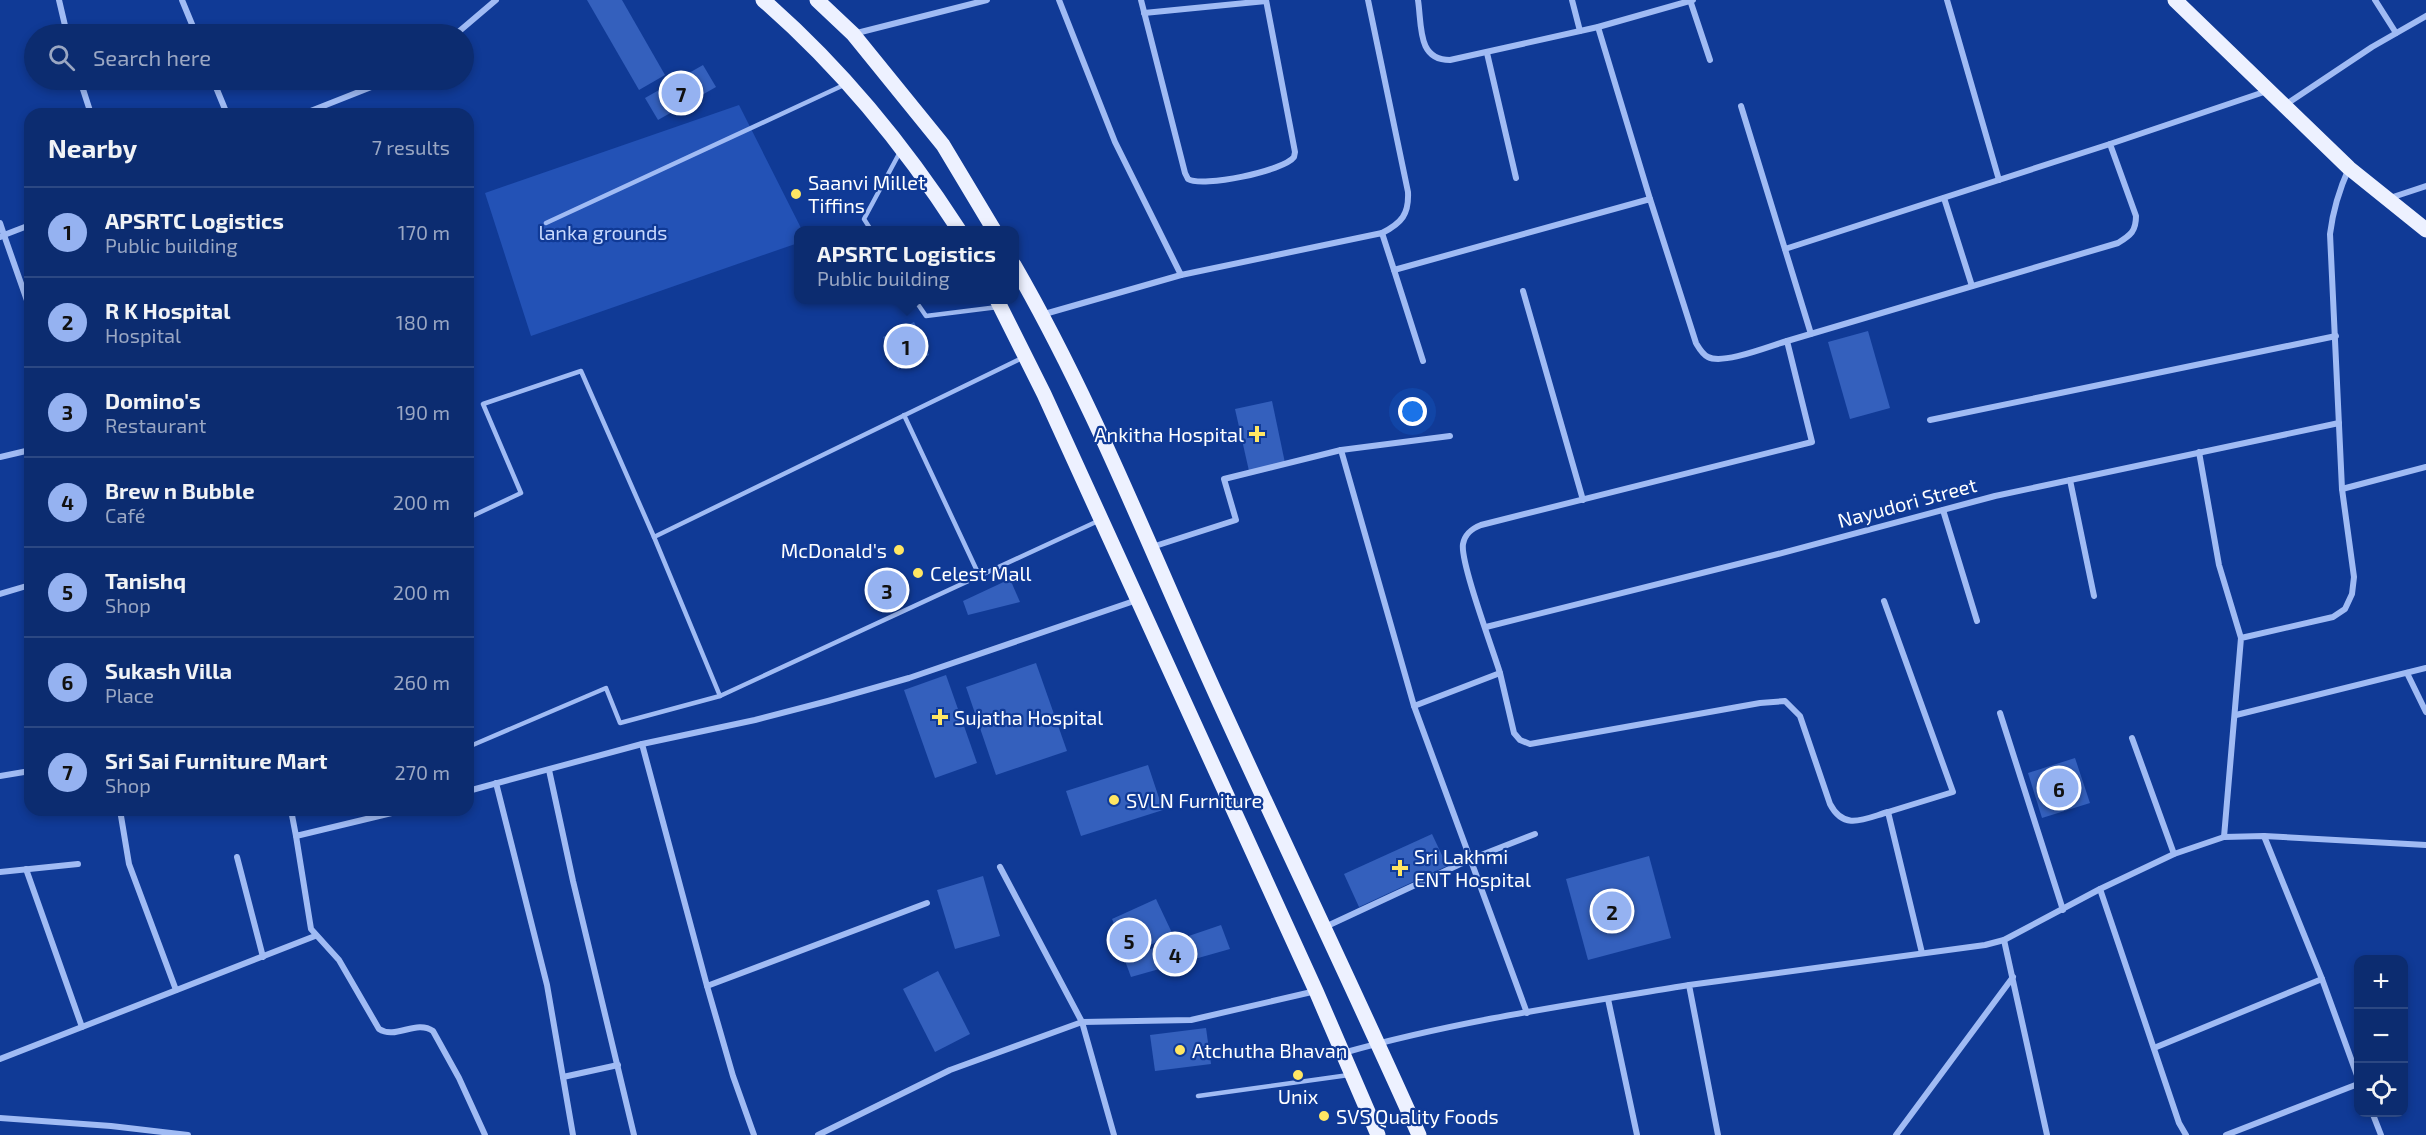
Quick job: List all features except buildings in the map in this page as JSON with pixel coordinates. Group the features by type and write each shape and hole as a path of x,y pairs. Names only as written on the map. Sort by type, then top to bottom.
{"main road":[{"path":"763,0 848,83 903,148 956,226"},
{"path":"817,0 853,34 943,146 991,226"},
{"path":"2175,0 2349,168 2426,230"},
{"path":"1019,274 1055,338 1101,430 1219,700 1419,1135"},
{"path":"999,304 1101,519 1316,991 1378,1135"}],"street":[{"path":"59,0 65,24"},
{"path":"182,0 192,24"},
{"path":"468,24 496,0"},
{"path":"853,34 987,0"},
{"path":"1059,0 1115,142 1181,275"},
{"path":"1141,0 1144,12 1185,173 1192,182 1206,182 1278,167 1291,162 1295,152 1266,1 1144,12"},
{"path":"1041,315 1181,275 1382,233 1396,226 1405,217 1408,192 1368,0"},
{"path":"1418,0 1424,44 1433,58 1450,60 1598,27 1691,0 1710,60"},
{"path":"1572,0 1580,31"},
{"path":"1947,0 1999,180"},
{"path":"2375,0 2396,33"},
{"path":"2284,105 2426,16"},
{"path":"1598,27 1696,343 1707,357 1716,360 1730,358 2118,243 2131,235 2136,228 2136,216 2110,144"},
{"path":"1487,53 1516,178"},
{"path":"83,90 89,108"},
{"path":"217,90 224,108"},
{"path":"318,108 364,90"},
{"path":"1785,249 2110,144 2268,90"},
{"path":"1741,106 1811,334"},
{"path":"2241,638 2333,617 2345,609 2352,594 2354,563 2342,489 2330,234 2332,211 2349,168"},
{"path":"2386,199 2426,186"},
{"path":"1944,198 1972,286"},
{"path":"1394,270 1650,199"},
{"path":"0,223 2,236 24,293"},
{"path":"2,236 24,227"},
{"path":"1382,233 1423,361"},
{"path":"1523,291 1583,500"},
{"path":"1930,420 2336,336"},
{"path":"1787,341 1812,442 1481,525 1472,528 1467,534 1462,550 1464,562 1500,673 1514,733 1520,740 1530,744 1760,703 1785,701 1800,716 1830,804 1835,815 1844,820 1857,821 1953,792 1884,602"},
{"name":"Nayudori Street","path":"1486,627 1943,510 2070,480 2339,423"},
{"path":"1152,548 1236,520 1224,479 1341,450 1450,436"},
{"path":"1341,450 1414,706 1527,1013"},
{"path":"0,457 24,451"},
{"path":"2199,452 2219,565 2241,638 2224,837"},
{"path":"2342,489 2426,467"},
{"path":"2070,480 2094,596"},
{"path":"1943,510 1977,621"},
{"path":"0,594 24,587"},
{"path":"474,789 642,744 755,720 909,678 1137,600"},
{"path":"2236,715 2426,669"},
{"path":"1414,706 1500,673"},
{"path":"2407,673 2426,712"},
{"path":"2000,713 2063,910"},
{"path":"2132,738 2174,854"},
{"path":"642,744 707,986 733,1076 754,1135"},
{"path":"549,770 573,881 634,1135"},
{"path":"0,776 24,772"},
{"path":"495,783 547,985 573,1135"},
{"path":"1888,812 1922,953"},
{"path":"121,816 129,864 176,990"},
{"path":"292,816 308,919 315,936 339,960 379,1029 391,1033 422,1026 433,1030 454,1068 484,1135"},
{"path":"296,836 379,816"},
{"path":"1324,927 1471,859 1535,834"},
{"path":"2264,836 2322,979 2354,1067"},
{"path":"1341,1053 1378,1043 1527,1013 1689,985 1985,945 2004,940 2100,889 2174,854 2224,837 2264,836 2426,845"},
{"path":"237,857 263,957"},
{"path":"0,872 78,864"},
{"path":"1000,867 1082,1022 1114,1135"},
{"path":"26,869 82,1027"},
{"path":"2100,889 2179,1123 2186,1135"},
{"path":"707,986 927,903"},
{"path":"0,1059 315,936"},
{"path":"2004,940 2047,1135"},
{"path":"1896,1135 2013,977"},
{"path":"2154,1048 2322,979"},
{"path":"1689,985 1718,1135"},
{"path":"818,1135 950,1070 1082,1022 1191,1020 1316,991"},
{"path":"1608,999 1637,1135"},
{"path":"563,1077 618,1065"},
{"path":"2226,1135 2354,1086"},
{"path":"2374,1117 2381,1135"},
{"path":"0,1118 111,1126 188,1135"}],"lane":[{"path":"546,223 848,83"},
{"path":"868,226 864,219 903,148"},
{"path":"918,304 926,316 993,304"},
{"path":"654,537 1025,356"},
{"path":"474,515 521,493 483,404 581,371 654,537 720,696"},
{"path":"904,416 979,575"},
{"path":"474,744 606,688 620,723 720,696 1101,519"},
{"path":"1198,1096 1351,1075"}],"green space":[{"name":"lanka grounds","path":"739,105 800,226 794,226 794,244 531,336 485,193"}],"place":[{"name":"Sri Sai Furniture Mart","path":"681,93"},
{"name":"Saanvi Millet Tiffins","path":"796,194"},
{"name":"APSRTC Logistics","path":"906,346"},
{"name":"Ankitha Hospital","path":"1257,434"},
{"name":"McDonald's","path":"899,550"},
{"name":"Celest Mall","path":"918,573"},
{"name":"Domino's","path":"887,590"},
{"name":"Sujatha Hospital","path":"940,717"},
{"name":"Sukash Villa","path":"2059,788"},
{"name":"SVLN Furniture","path":"1114,800"},
{"name":"Sri Lakhmi ENT Hospital","path":"1400,868"},
{"name":"R K Hospital","path":"1612,911"},
{"name":"Tanishq","path":"1129,940"},
{"name":"Brew n Bubble","path":"1175,954"},
{"name":"Atchutha Bhavan","path":"1180,1050"},
{"name":"Unix","path":"1298,1075"},
{"name":"SVS Quality Foods","path":"1324,1116"}]}
